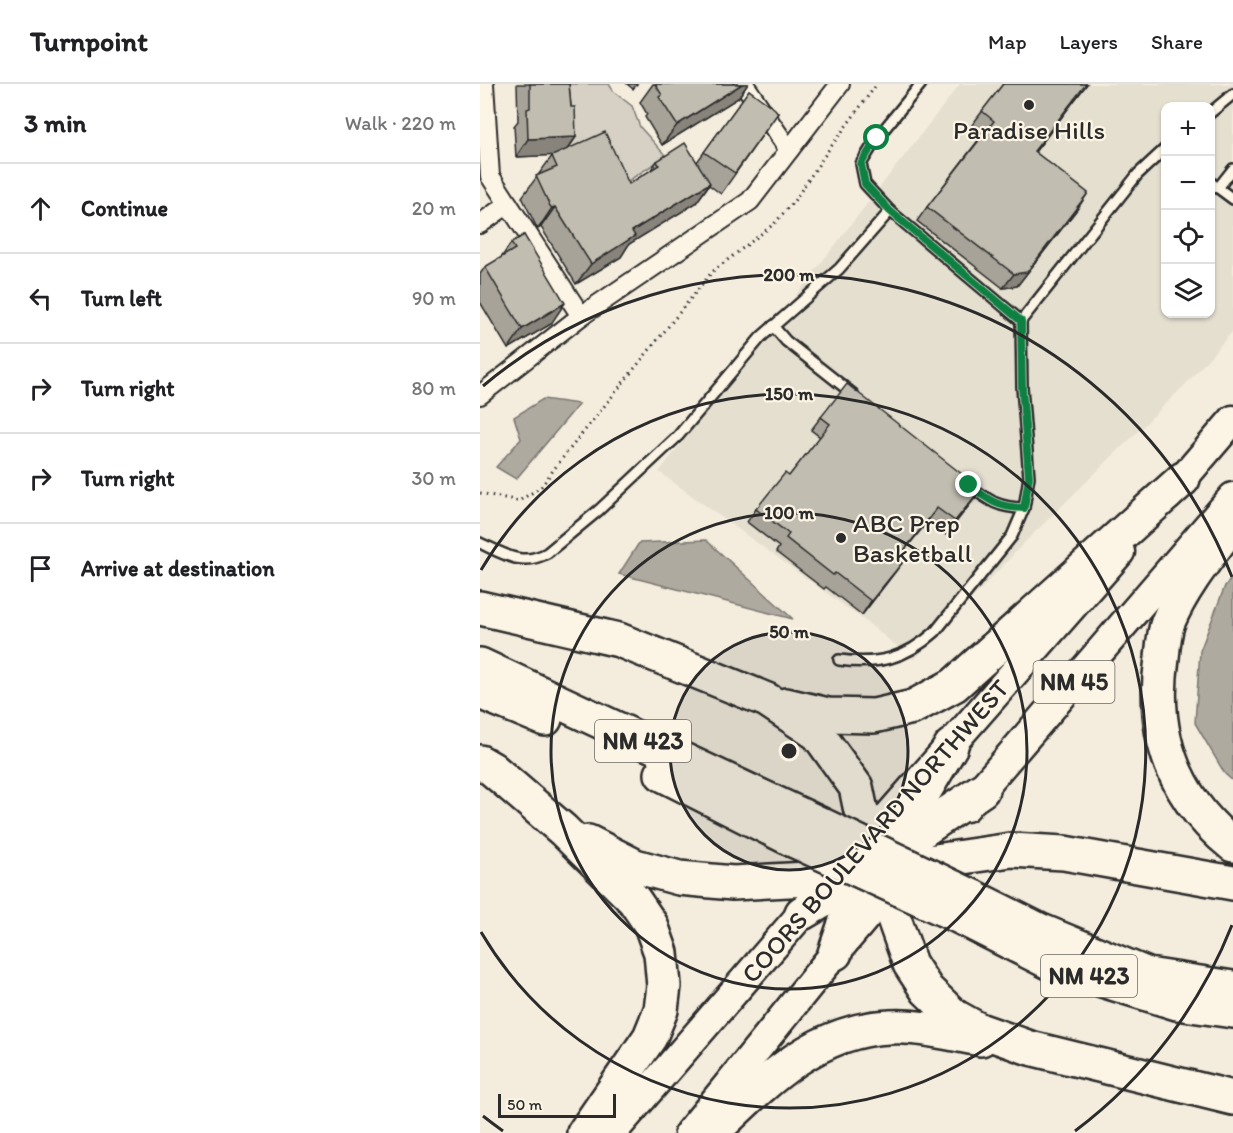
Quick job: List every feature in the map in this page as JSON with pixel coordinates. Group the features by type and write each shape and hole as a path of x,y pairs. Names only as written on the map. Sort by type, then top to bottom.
{"highway":[{"path":"480,608 619,640 767,700 828,716 874,716 914,707 954,685 1183,478"},
{"path":"1233,523 1178,600 1167,625 1159,699 1162,736 1173,769 1192,805 1217,833 1233,845"},
{"name":"NM 423","path":"480,665 799,828 963,906 1057,966 1177,1003 1233,1011"},
{"name":"NM 423","path":"480,692 581,733 799,828"},
{"path":"767,700 818,734 856,787 877,867 910,964 927,990 954,1016 979,1030 1030,1048"},
{"path":"835,953 877,867 951,746"},
{"path":"480,762 492,769 563,830 634,900 651,926 661,953 664,986 661,1010 650,1037 584,1133"},
{"path":"802,913 877,867 982,790"},
{"path":"563,830 635,866 679,878 733,883 808,879 877,867 1011,850 1064,853 1233,883"},
{"name":"NM 423","path":"963,906 1040,930 1148,975 1233,988"},
{"path":"712,1133 786,1065 818,1046 852,1033 889,1027 926,1029 1030,1048 1233,1098"}],"main road":[{"name":"COORS BOULEVARD NORTHWEST","path":"951,746 1233,420"},
{"name":"COORS BOULEVARD NORTHWEST","path":"982,790 1233,496"},
{"name":"COORS BOULEVARD NORTHWEST","path":"612,1133 802,913"},
{"name":"COORS BOULEVARD NORTHWEST","path":"689,1133 835,953"}],"street":[{"path":"484,84 490,176 581,316"},
{"path":"744,84 789,150"},
{"path":"480,395 581,316 750,201 840,84"},
{"path":"480,224 508,204"}],"lane":[{"path":"921,84 877,138 861,164 865,184 890,211 1021,321"},
{"path":"1215,109 1233,94"},
{"path":"839,660 869,662 886,660 923,643 935,632 1011,536 1024,508 1029,477 1022,387 1021,321 1138,174 1161,153"},
{"path":"1215,184 1233,169"},
{"path":"1215,186 1232,195"},
{"path":"480,543 520,559 538,558 548,553 599,510 678,436 773,326 839,269 890,211"},
{"path":"773,326 786,341 862,401"},
{"path":"960,477 990,501 1012,508 1024,508"}],"path":[{"path":"480,493 519,501 541,488 556,465 712,273 774,224 794,201 877,84"}],"shaded area":[{"path":"555,84 609,84 614,92 632,106 640,127 666,156 613,191 560,152"},
{"path":"960,84 1233,84 1233,331 1183,387 1025,542 914,660 868,623 659,472"},
{"path":"543,399 579,404 516,479 496,467 521,439 514,417"},
{"path":"706,540 793,619 619,574 639,543"},
{"path":"1233,577 1233,781 1225,774 1195,723 1200,651 1225,586"}],"building":[{"path":"530,84 569,84 571,107 575,107 576,137 528,139 527,109 530,108"},
{"path":"655,84 742,84 677,125 659,97 662,95"},
{"path":"1003,84 1086,84 1034,151 1088,193 1027,272 1014,274 927,207 994,121 982,111"},
{"path":"749,90 778,113 735,173 704,152"},
{"path":"605,132 629,184 659,165 657,161 685,143 710,183 632,231 635,236 591,264 555,207 550,206 536,176 557,167 552,156"},
{"path":"524,235 565,303 522,329 485,267 515,249 511,243"},
{"path":"847,384 981,489 955,521 937,508 898,558 902,563 871,601 786,538 789,534 756,509 785,473 789,476 830,424 821,417"}],"place":[{"name":"Paradise Hills","path":"1029,105"},
{"name":"ABC Prep Basketball","path":"841,538"}],"route":[{"path":"877,138 861,164 865,184 890,211 1021,321 1022,387 1029,477 1024,508 1001,506 990,501 969,485"}]}
